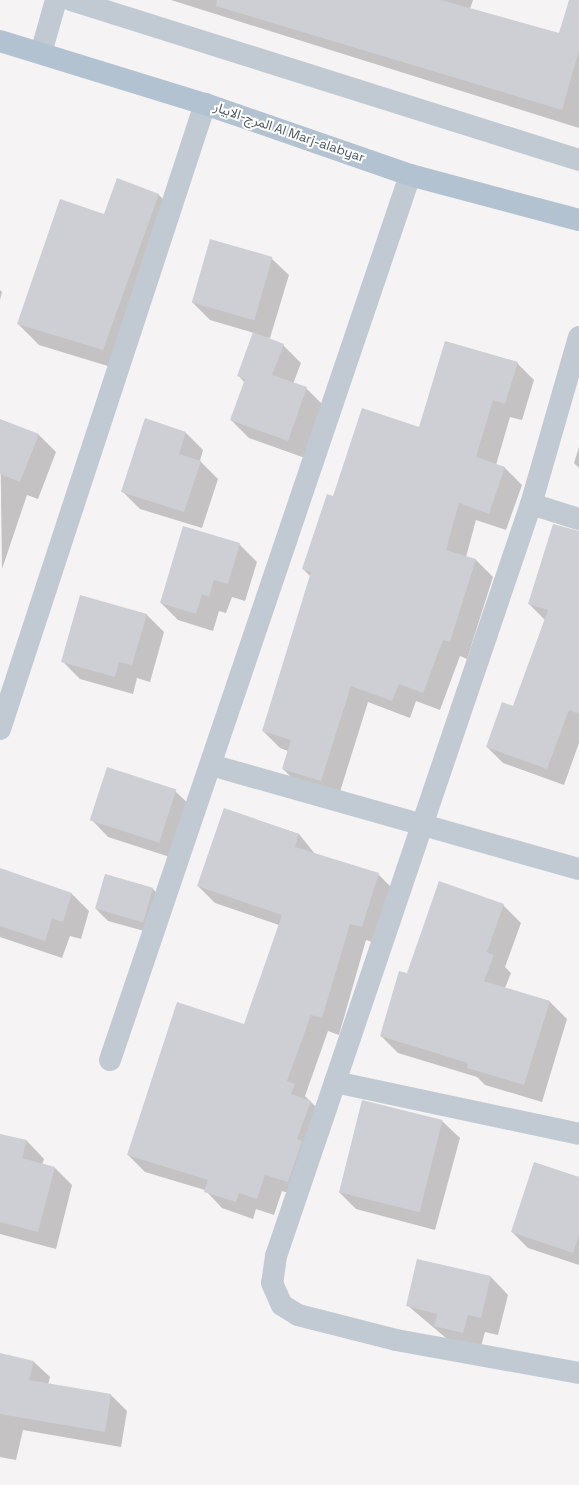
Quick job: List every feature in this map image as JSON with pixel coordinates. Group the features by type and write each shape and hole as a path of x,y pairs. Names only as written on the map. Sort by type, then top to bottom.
{"main road":[{"name":"المرج-الابيار Al Marj-alabyar","path":"0,41 205,104 410,175 579,220"}],"street":[{"path":"41,53 56,0"},
{"path":"71,0 579,160"},
{"path":"0,729 205,104"},
{"path":"110,1060 410,175"},
{"path":"579,337 531,504 420,824 276,1256 272,1284 282,1305 298,1315 396,1340 579,1373"},
{"path":"531,504 579,519"},
{"path":"211,765 420,824 578,866"},
{"path":"335,1082 579,1134"}],"building":[{"path":"217,0 441,0 559,33 569,0 579,0 579,50 562,110 216,6"},
{"path":"117,178 159,194 103,350 17,324 60,199 104,214"},
{"path":"210,239 272,257 254,320 192,302"},
{"path":"253,332 284,344 272,375 307,387 288,441 230,420 245,379 237,376"},
{"path":"445,341 518,362 505,404 493,400 476,457 505,467 489,514 459,503 446,550 476,559 450,642 443,640 423,693 399,684 392,701 351,686 321,781 282,769 291,740 262,731 311,572 302,569 327,494 333,496 362,408 419,427"},
{"path":"145,418 186,432 179,454 201,461 184,512 121,492"},
{"path":"0,419 39,434 20,482 0,474"},
{"path":"553,524 579,531 579,714 569,710 547,769 486,747 502,702 513,706 548,610 528,604"},
{"path":"183,526 240,543 228,584 214,580 209,597 202,594 196,614 160,603"},
{"path":"80,595 147,614 132,665 119,662 115,677 61,662"},
{"path":"107,767 176,790 159,843 90,820"},
{"path":"224,808 299,834 295,847 379,873 362,927 350,924 322,1018 311,1015 287,1081 295,1084 291,1094 311,1101 297,1139 302,1141 288,1182 265,1175 257,1199 239,1193 236,1202 204,1192 208,1180 127,1155 177,1002 244,1024 282,915 197,886"},
{"path":"0,868 72,893 63,922 52,919 45,941 0,926"},
{"path":"105,874 153,888 143,922 95,909"},
{"path":"439,881 504,904 487,952 494,955 484,981 550,1001 524,1085 467,1068 468,1063 380,1036 399,971 407,973"},
{"path":"362,1100 443,1120 420,1212 339,1192"},
{"path":"0,1134 27,1140 22,1158 55,1167 38,1232 0,1222"},
{"path":"534,1162 579,1177 579,1235 573,1253 511,1232"},
{"path":"417,1259 491,1276 481,1318 468,1315 463,1333 434,1326 437,1314 406,1306"},
{"path":"0,1353 34,1361 29,1380 111,1394 105,1432 0,1414"}]}
